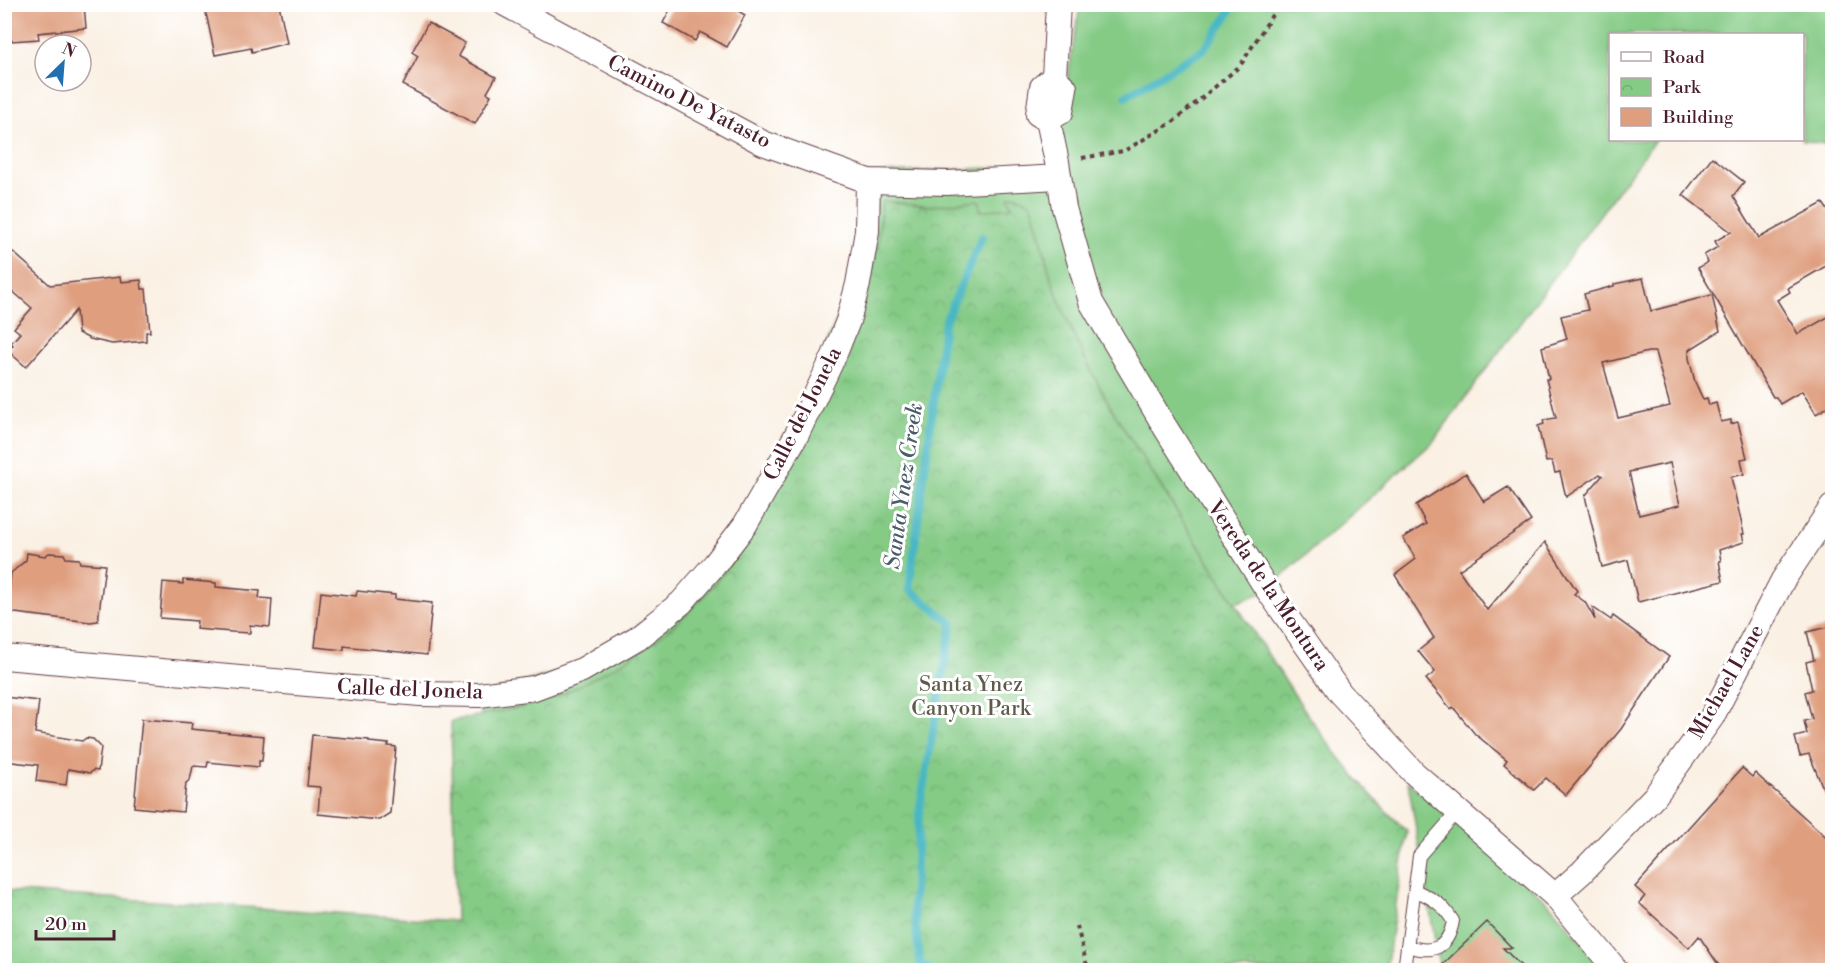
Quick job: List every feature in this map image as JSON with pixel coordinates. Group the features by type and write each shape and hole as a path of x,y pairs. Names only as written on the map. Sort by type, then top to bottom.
{"street":[{"name":"Camino De Yatasto","path":"505,4 763,143 868,181 947,183 1059,177"},
{"name":"Vereda de la Montura","path":"1058,4 1054,77 1042,87 1038,114 1048,120 1064,208 1091,302 1171,437 1265,586 1340,693 1414,773 1555,896 1616,970"},
{"name":"Calle del Jonela","path":"4,657 420,694 479,695 534,688 582,670 637,638 681,603 745,525 797,434 848,321 858,284 867,231 868,181"},
{"name":"Michael Lane","path":"1555,896 1582,872 1655,796 1706,726 1783,580 1833,507"}],"lane":[{"path":"1404,970 1419,856 1458,811"},
{"path":"1407,946 1421,950 1438,948 1451,935 1453,921 1444,907 1436,900 1415,890"}],"path":[{"path":"1095,155 1124,151 1173,122 1240,66 1279,4"},
{"path":"1077,926 1088,970"}],"green space":[{"path":"1080,5 1832,5 1832,145 1804,140 1804,33 1609,33 1609,141 1654,141 1432,443 1264,592 500,888 479,695 578,666 676,599 738,520 790,430 852,283 863,174 1053,165"},
{"name":"Santa Ynez Canyon Park","path":"1013,195 1031,203 1050,273 1067,320 1092,373 1121,424 1280,674 1318,729 1360,782 1407,831 1386,970 5,970 4,891 456,921 451,721 541,702 599,675 658,638 691,609 721,575 736,556 834,385 851,346 877,250 882,201 931,206 977,200 980,202 981,211 1012,207 1008,197"},
{"path":"1408,782 1549,903 1605,970 1440,970"}],"building":[{"path":"4,4 84,4 86,28 33,33 33,39 11,41 10,36 4,36"},
{"path":"204,4 279,4 287,43 252,52 251,48 215,55"},
{"path":"673,4 741,4 738,11 745,15 727,47 700,32 695,41 663,23"},
{"path":"428,23 465,43 458,56 496,77 487,93 491,95 475,124 403,85 418,56 412,52"},
{"path":"1712,157 1744,182 1733,196 1759,238 1823,203 1833,218 1833,262 1788,288 1790,292 1777,300 1798,334 1833,314 1833,404 1816,414 1802,391 1780,404 1776,397 1773,397 1698,268 1708,262 1704,255 1718,247 1715,241 1731,232 1683,195"},
{"path":"4,244 50,285 120,277 121,282 141,280 142,289 146,289 150,332 146,332 146,341 112,344 90,339 78,333 76,310 26,367 8,351 13,345 11,343 20,333 14,328 32,308 4,284"},
{"path":"1643,278 1651,311 1712,295 1720,331 1689,350 1689,358 1695,382 1703,399 1707,398 1709,405 1716,403 1721,422 1731,420 1731,424 1738,422 1747,458 1741,459 1744,474 1731,477 1744,542 1719,550 1723,581 1638,602 1628,560 1602,567 1585,496 1602,476 1600,474 1566,497 1560,472 1555,473 1552,461 1546,462 1538,426 1544,424 1543,420 1556,418 1546,379 1549,379 1542,347 1567,339 1561,316 1588,310 1584,294 1614,286 1614,284","holes":["1655,352 1670,406 1618,418 1603,363","1670,463 1680,505 1639,515 1629,472"]},
{"path":"1466,473 1484,502 1508,487 1531,521 1459,570 1487,610 1545,542 1577,591 1574,594 1585,602 1595,620 1592,607 1611,620 1613,616 1669,657 1621,729 1566,795 1546,778 1534,790 1504,764 1507,760 1475,734 1426,679 1435,672 1418,651 1434,638 1395,575 1416,559 1403,538 1426,524 1416,505"},
{"path":"27,553 45,556 49,553 64,554 66,558 79,559 80,563 105,565 98,621 7,612 11,573 26,560"},
{"path":"183,580 216,583 216,587 260,591 259,598 272,599 270,627 250,625 250,633 232,632 196,629 197,621 160,618 163,582 183,584"},
{"path":"357,591 395,595 395,599 432,603 427,655 344,646 344,650 315,647 321,592 356,596"},
{"path":"1833,626 1832,810 1809,754 1800,756 1795,737 1807,734 1804,721 1812,719 1805,692 1812,690 1806,662 1814,660 1807,632"},
{"path":"4,697 39,701 35,733 82,741 86,738 93,739 101,747 98,771 93,770 90,773 68,769 66,785 36,781 38,765 4,761 9,727 4,726"},
{"path":"142,719 192,723 191,729 264,736 262,761 259,761 259,767 208,762 207,767 193,766 190,780 186,783 183,812 134,807"},
{"path":"312,735 369,740 369,742 396,747 390,813 379,820 318,814 320,787 307,786"},
{"path":"1742,768 1752,777 1755,773 1833,843 1833,970 1722,970 1699,936 1689,948 1639,903 1645,896 1635,887"},
{"path":"1487,922 1512,948 1503,948 1525,970 1437,970"}],"waterway":[{"name":"Santa Ynez Creek","path":"1126,96 1203,50 1229,14 1232,4"},
{"name":"Santa Ynez Creek","path":"931,970 920,963 913,904 920,806 952,623 909,589 944,324 982,237"}]}
